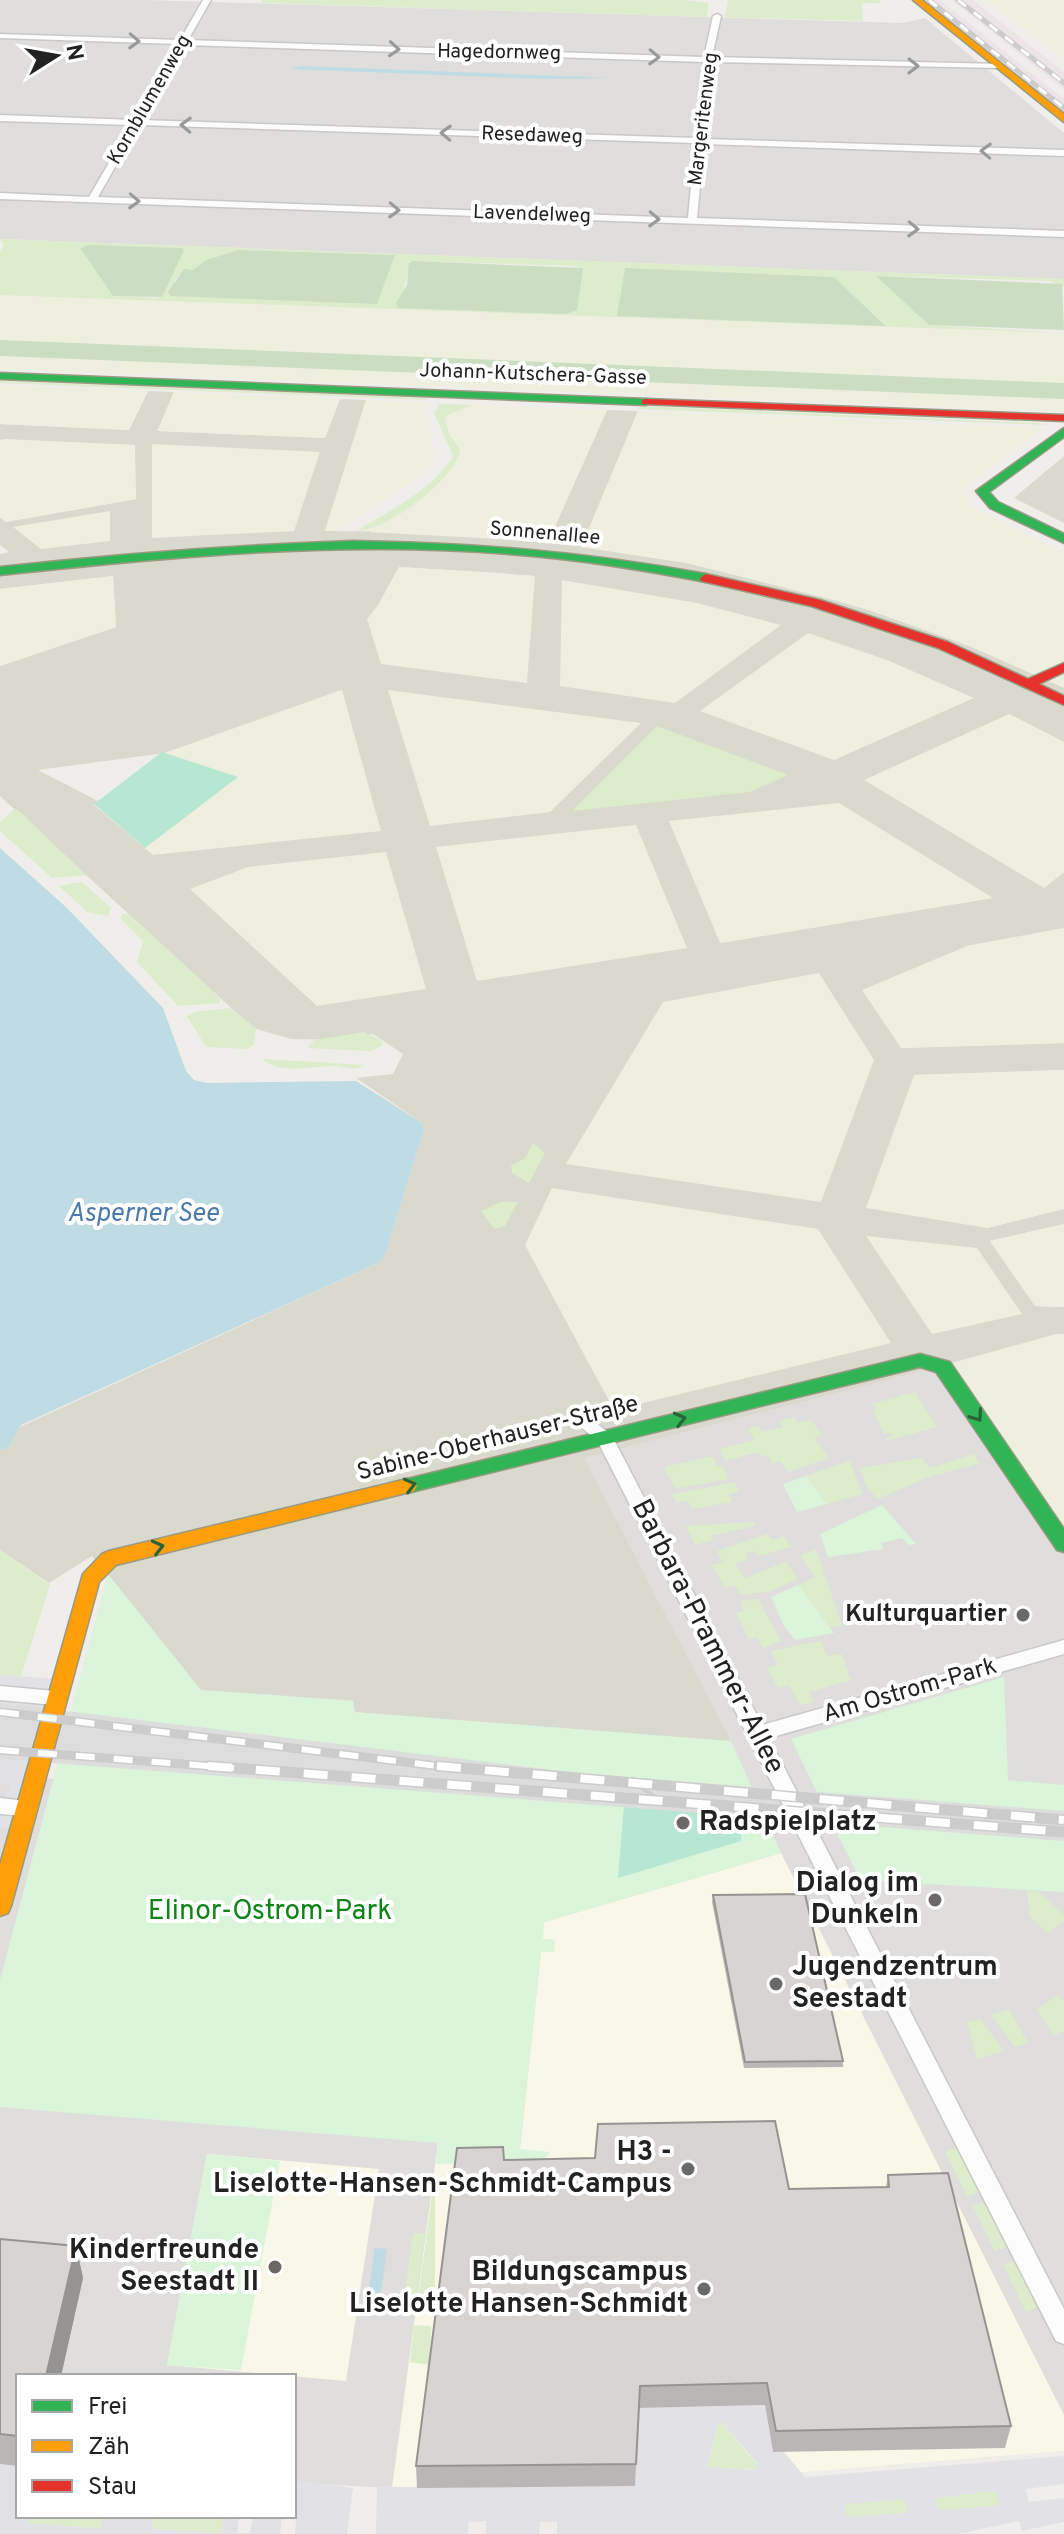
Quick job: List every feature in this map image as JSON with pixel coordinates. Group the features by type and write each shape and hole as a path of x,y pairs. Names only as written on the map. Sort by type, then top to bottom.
{"street":[{"name":"Kornblumenweg","path":"92,199 207,0"},
{"path":"917,0 1064,119"},
{"name":"Margeritenweg","path":"692,221 717,16"},
{"name":"Hagedornweg","path":"0,36 998,66"},
{"name":"Resedaweg","path":"0,118 1064,153"},
{"name":"Lavendelweg","path":"0,196 1064,234"},
{"name":"Johann-Kutschera-Gasse","path":"0,376 1064,418"},
{"path":"1064,432 982,491 994,505 1064,539"},
{"name":"Sonnenallee","path":"0,571 145,556 269,549 428,549 561,555 705,578 826,608 947,648 1031,683 1064,701"},
{"path":"1031,683 1064,667"},
{"name":"Sabine-Oberhauser-Straße","path":"55,1698 90,1579 109,1559 911,1361 926,1361 943,1367 1064,1545"},
{"name":"Barbara-Prammer-Allee","path":"580,1418 605,1438 1064,2333"},
{"name":"Am Ostrom-Park","path":"757,1734 1064,1647"},
{"path":"0,1693 55,1698 0,1906"},
{"path":"0,1806 27,1808"}],"shaded area":[{"path":"0,0 145,0 902,23 925,18 1064,133 1064,279 0,239"},
{"path":"925,0 940,0 1064,99 1064,112"},
{"path":"952,0 973,0 1064,72 1064,90"},
{"path":"937,71 957,72 1005,111 980,113 931,74"},
{"path":"148,391 174,392 158,431 325,438 340,399 366,400 325,531 423,532 548,542 607,410 638,411 582,547 687,563 811,593 918,625 1010,663 1064,640 1064,742 1009,714 1044,888 1064,872 1064,928 967,946 901,1048 1064,1043 1064,1070 914,1075 987,1228 1064,1209 1064,1224 990,1241 1035,1306 1064,1307 1064,1334 584,1458 731,1741 355,1712 353,1700 201,1690 92,1556 49,1583 0,1550 0,1436 376,1264 385,1255 424,1130 422,1123 356,1078 393,1074 403,1054 373,1034 339,1040 291,1039 253,1028 0,796 0,666 116,627 113,576 0,589 0,554 9,552 0,545 0,517 6,522 136,499 134,445 0,440 0,424 129,430","holes":["319,452 294,531 209,533","399,567 534,576 373,614","341,690 153,855 94,805 98,801 38,770 165,753","670,821 992,898 721,943"]},
{"path":"1064,456 1064,523 1014,498"},
{"path":"952,1363 1064,1527 1064,2451 635,2486 392,2488 296,2483 296,2374 16,2374 0,2464 0,1776 54,1779 108,1574"},
{"path":"0,1675 56,1679 12,1829 0,1828 0,1803 4,1803 10,1784 0,1783"},
{"name":"H3 - Liselotte-Hansen-Schmidt-Campus","path":"781,1853 1064,2415 1064,2451 635,2486 392,2488 438,2143 520,2149 541,1951 555,1940 542,1939 544,1922"},
{"name":"Kinderfreunde Seestadt II","path":"207,2154 379,2169 346,2381 296,2377 296,2374 167,2365"},
{"path":"765,2405 773,2452 784,2452 805,2477 1064,2456 1064,2484 1026,2489 1029,2502 1064,2498 1064,2522 1022,2531 1019,2521 958,2534 557,2534 557,2522 540,2522 539,2534 486,2534 486,2521 469,2522 468,2534 376,2534 377,2487 635,2486 639,2408","holes":["721,2422 757,2463 755,2470 708,2467 717,2426","996,2491 999,2505 938,2510 936,2498","905,2500 907,2513 846,2516 845,2504"]},
{"path":"0,2464 16,2466 16,2518 29,2518 28,2523 101,2529 103,2518 153,2518 151,2529 221,2533 223,2518 239,2518 237,2533 250,2533 253,2518 282,2518 280,2534 0,2534"},
{"path":"296,2480 353,2488 347,2534 295,2534"}],"green space":[{"path":"262,0 684,0 708,3 707,17 261,3"},
{"path":"728,0 878,0 882,3 862,3 863,21 725,17"},
{"path":"987,0 1064,0 1064,59"},
{"path":"0,239 1064,279 1064,287 1050,281 877,276 929,325 1064,333 0,295 0,253 4,245","holes":["88,245 181,248 162,297 155,298 113,296 80,248","239,250 395,256 173,283 184,269 193,270 206,260","414,261 575,266 583,269 403,289","625,269 834,277 886,325 618,316"]},
{"path":"88,245 184,250 162,297 113,296 80,248"},
{"path":"239,250 395,255 377,304 171,296 168,292 184,269 193,270 206,260"},
{"path":"409,263 583,268 577,310 566,314 398,308 396,303 407,285"},
{"path":"625,268 834,277 886,326 617,316"},
{"path":"876,276 1062,284 1064,330 929,325"},
{"path":"0,295 1064,333 1064,383 0,340"},
{"path":"0,340 1064,383 1064,399 0,356"},
{"path":"0,356 1064,399 1064,412 0,369"},
{"path":"0,383 428,398 428,400"},
{"path":"0,385 148,391 129,430 0,424"},
{"path":"174,392 340,399 325,438 157,431"},
{"path":"366,400 426,403 423,417 435,454 428,469 413,481 336,531 325,531"},
{"path":"439,404 472,405 445,416 449,434 460,449 457,461 435,488 419,501 384,523 357,531 423,489 453,456 434,413"},
{"path":"472,405 607,410 548,542 370,532 410,508 456,465 458,444 449,434 445,416"},
{"path":"640,406 1038,423 1046,425 639,409"},
{"path":"638,411 1043,428 961,490 972,507 1064,553 1064,688 967,645 857,606 687,563 581,547"},
{"path":"0,440 135,445 136,499 5,522 0,517"},
{"path":"152,444 320,452 294,531 152,538"},
{"path":"110,511 110,541 41,549 13,527"},
{"path":"399,567 535,576 527,683 381,664 367,619 383,599"},
{"path":"113,576 116,627 0,666 0,589"},
{"path":"562,580 697,603 781,625 675,703 560,686"},
{"path":"808,633 887,660 974,698 834,760 700,711"},
{"path":"342,690 381,831 153,855 145,848 237,777 165,753"},
{"path":"388,690 641,723 550,812 430,826"},
{"path":"1009,714 1064,742 1064,872 1044,888 864,780"},
{"path":"657,726 788,775 750,792 572,811"},
{"path":"162,752 238,777 145,848 94,804"},
{"path":"839,803 993,898 720,943 669,821"},
{"path":"13,810 18,810 86,875 52,878 0,831 0,822"},
{"path":"636,825 687,948 477,981 436,847"},
{"path":"386,852 426,989 317,1006 190,889 248,867"},
{"path":"82,882 111,908 108,916 87,912 59,886"},
{"path":"123,914 129,914 220,998 220,1003 178,1006 137,962 143,941 120,918"},
{"path":"1064,928 1064,1043 901,1048 862,990 967,946"},
{"path":"819,973 874,1060 821,1202 566,1164 663,1002"},
{"path":"230,1008 256,1028 254,1045 247,1049 206,1047 187,1016 195,1012"},
{"path":"364,1032 381,1040 383,1045 371,1051 308,1048 314,1040"},
{"path":"264,1060 364,1065 297,1069 271,1065"},
{"path":"1064,1070 1064,1209 987,1228 866,1208 914,1075"},
{"path":"533,1143 545,1153 529,1183 512,1173 511,1166 525,1158"},
{"path":"552,1188 818,1229 891,1343 614,1410 525,1245"},
{"path":"501,1202 518,1202 505,1226 494,1229 481,1211"},
{"path":"1064,1224 1064,1307 1035,1306 990,1241"},
{"path":"866,1236 977,1248 1022,1314 932,1334"},
{"path":"1064,1334 1064,1527 952,1363"},
{"path":"915,1392 937,1427 887,1441 886,1437 893,1436 892,1433 884,1434 873,1410 877,1408 871,1404"},
{"path":"794,1417 798,1423 811,1420 822,1435 814,1438 829,1458 788,1472 780,1461 773,1464 767,1455 762,1457 758,1452 725,1461 720,1449 754,1440 748,1428 758,1426 762,1432 783,1427 780,1421"},
{"path":"974,1454 980,1463 926,1478 878,1499 867,1488 860,1468 922,1458 930,1468"},
{"path":"712,1456 717,1466 722,1465 728,1479 675,1489 664,1467"},
{"path":"850,1461 862,1494 827,1504 806,1476"},
{"path":"806,1476 827,1504 797,1512 783,1484"},
{"path":"735,1482 739,1492 729,1494 731,1502 692,1509 688,1500 677,1503 672,1494"},
{"path":"882,1505 916,1544 909,1545 902,1538 881,1543 883,1549 828,1557 820,1534"},
{"path":"753,1522 755,1526 712,1536 714,1539 695,1545 686,1526"},
{"path":"768,1534 771,1540 784,1536 791,1547 759,1556 754,1551 746,1554 748,1559 735,1564 745,1578 786,1562 798,1579 771,1591 740,1595 735,1585 725,1588 712,1565 723,1562 717,1551"},
{"path":"816,1549 842,1626 830,1627 798,1585 815,1577 800,1555"},
{"path":"0,1550 50,1585 21,1676 0,1675"},
{"name":"Elinor-Ostrom-Park","path":"108,1574 201,1690 353,1701 355,1712 731,1741 781,1853 544,1922 543,1939 555,1940 554,1952 541,1952 520,2149 550,2152 543,2162 436,2164 438,2143 0,2107 0,1980"},
{"path":"798,1585 834,1633 795,1640 784,1626 771,1597"},
{"path":"758,1599 781,1641 763,1648 757,1637 749,1639 736,1613 743,1611 741,1601"},
{"path":"821,1641 827,1656 842,1654 851,1680 809,1692 814,1702 800,1705 789,1685 778,1688 767,1668 778,1664 771,1651"},
{"path":"1004,1677 1008,1780 1064,1785 1064,1892 860,1880 791,1739"},
{"name":"Radspielplatz","path":"744,1788 741,1841 618,1878 624,1806"},
{"path":"1027,1890 1037,1891 1064,1915 1064,1920 1048,1933 1030,1917"},
{"path":"1057,1995 1064,2001 1064,2031 1054,2035 1037,2010"},
{"path":"1009,2009 1028,2043 1015,2047 991,2015"},
{"path":"980,2019 1004,2051 977,2059 967,2022"},
{"path":"957,2148 979,2192 967,2196 945,2152"},
{"path":"207,2154 280,2161 241,2370 167,2365"},
{"path":"435,2172 435,2299 418,2299"},
{"path":"985,2202 1007,2247 995,2251 973,2206"},
{"path":"413,2233 425,2234 416,2299 404,2299"},
{"path":"1014,2261 1037,2307 1026,2312 1003,2265"},
{"path":"414,2325 431,2326 430,2365 410,2362"},
{"path":"721,2422 757,2464 756,2470 708,2467 717,2426"},
{"path":"996,2491 1000,2505 938,2511 936,2498"},
{"path":"905,2499 908,2513 846,2517 844,2504"},
{"path":"29,2518 103,2518 101,2529 28,2523"},
{"path":"153,2518 223,2518 221,2533 151,2529"}],"water":[{"path":"300,66 612,78 544,79 291,69"},
{"name":"Asperner See","path":"0,848 66,907 163,1008 186,1071 194,1080 207,1083 356,1081 422,1123 424,1130 385,1255 378,1263 21,1425 8,1447 0,1450"},
{"path":"375,2248 387,2249 380,2301 367,2300"}],"pier":[{"path":"0,1703 587,1774 1064,1811 1064,1841 0,1759"}],"building":[{"name":"Jugendzentrum Seestadt","path":"805,1894 843,2061 745,2062 713,1895"},
{"name":"Bildungscampus Liselotte Hansen-Schmidt","path":"775,2121 789,2189 889,2187 888,2175 948,2173 1011,2426 776,2431 767,2383 640,2386 636,2464 416,2466 457,2148 503,2147 504,2160 595,2158 598,2124"},
{"path":"0,2239 76,2246 46,2374 16,2374 16,2436 0,2434"}],"tram line":[{"path":"640,1788 663,1800"}],"railway":[{"path":"929,0 1064,108"},
{"path":"958,0 1064,83"},
{"path":"0,1712 453,1768"},
{"path":"0,1750 208,1766"},
{"path":"208,1766 234,1768"},
{"path":"208,1766 1064,1832"},
{"path":"437,1766 1064,1820"}],"traffic: fast":[{"path":"0,376 646,402"},
{"path":"1064,432 982,491 994,505 1064,539"},
{"path":"0,571 176,554 353,545 442,546 531,552 619,562 706,578"},
{"path":"407,1486 920,1360 943,1367 1064,1545"}],"traffic: slow":[{"path":"917,0 1064,119"},
{"path":"0,1906 90,1579 109,1559 407,1486"}],"traffic: jam":[{"path":"646,402 1064,418"},
{"path":"706,578 815,603 943,645 1064,701"},
{"path":"1031,683 1064,667"}],"place":[{"name":"Kulturquartier","path":"1023,1615"},
{"name":"Radspielplatz","path":"683,1823"},
{"name":"Dialog im Dunkeln","path":"935,1900"},
{"name":"Jugendzentrum Seestadt","path":"776,1984"},
{"name":"H3 - Liselotte-Hansen-Schmidt-Campus","path":"688,2169"},
{"name":"Kinderfreunde Seestadt II","path":"275,2267"},
{"name":"Bildungscampus Liselotte Hansen-Schmidt","path":"704,2289"}]}
